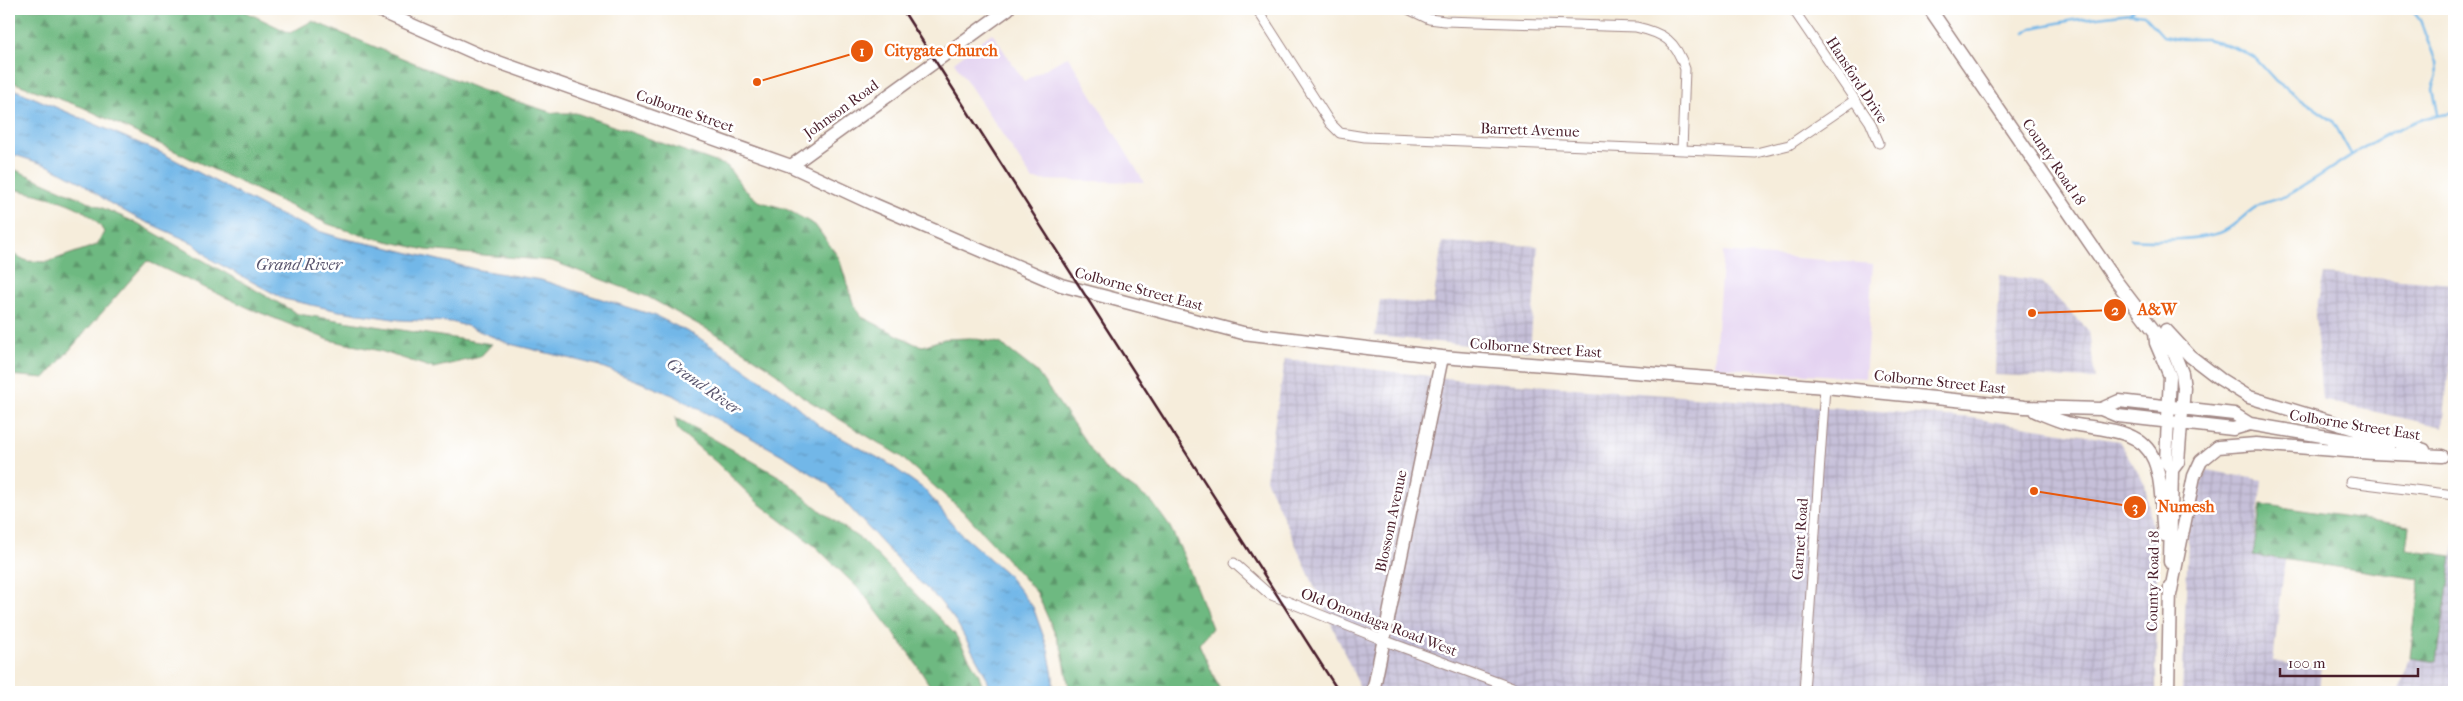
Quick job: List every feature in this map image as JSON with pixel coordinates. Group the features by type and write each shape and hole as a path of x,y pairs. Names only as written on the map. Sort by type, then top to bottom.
{"main road":[{"name":"Colborne Street","path":"376,9 484,57 791,166 875,206 981,251"},
{"name":"Johnson Road","path":"791,166 1008,9"},
{"name":"County Road 18","path":"1930,9 2074,222 2154,332 2170,347 2180,366 2184,388 2183,408 2178,462 2172,470"},
{"name":"Colborne Street East","path":"981,251 1061,285 1243,333 1442,357 1825,387 2025,407 2101,409 2118,416 2233,429 2250,424"},
{"path":"2120,286 2190,356 2220,379 2249,397 2448,457"},
{"name":"County Road 18","path":"2154,332 2156,343 2170,376 2166,461 2172,470 2168,692"},
{"name":"Blossom Avenue","path":"1373,692 1442,357"},
{"name":"Colborne Street East","path":"2101,409 2119,401 2234,414 2250,424 2448,457"},
{"path":"2025,407 2066,423 2128,435 2144,444 2150,451 2158,478 2170,595"},
{"path":"2170,595 2194,476 2201,461 2218,447 2256,444 2448,457"}],"street":[{"name":"Barrett Avenue","path":"1257,9 1325,116 1340,133 1365,137 1756,153 1781,148 1797,141 1855,100"},
{"path":"1408,9 1414,14 1429,19 1445,21 1636,27 1655,32 1669,40 1681,56 1685,69 1682,150"},
{"name":"Hansford Drive","path":"1793,9 1870,122 1879,143"},
{"name":"Garnet Road","path":"1804,692 1825,387"},
{"path":"2350,482 2454,495"},
{"name":"Old Onondaga Road West","path":"1234,562 1269,594 1383,640 1523,692"}],"shaded area":[{"path":"992,33 1024,81 1068,56 1144,182 1033,180 954,62"},
{"path":"1442,242 1538,246 1530,351 1375,336 1380,300 1433,304"},
{"path":"1723,252 1873,264 1865,378 1714,367"},
{"path":"2324,274 2454,284 2454,319 2443,427 2322,400 2315,314"},
{"path":"2000,275 2040,281 2089,331 2095,379 1995,375"},
{"path":"1285,359 1455,379 1972,418 2119,441 2145,484 2157,556 2156,692 1362,692 1266,479"},
{"path":"2206,470 2262,480 2253,555 2285,560 2273,661 2321,669 2319,692 2182,692 2189,516"},
{"path":"2454,544 2454,692 2399,692 2410,657 2437,661"}],"green space":[{"path":"9,9 240,9 290,33 312,21 478,89 553,113 576,113 727,166 744,189 758,201 786,209 815,225 839,258 853,303 862,317 915,344 923,346 944,339 970,338 1000,343 1037,372 1104,468 1152,502 1170,527 1184,556 1212,628 1199,644 1221,692 1070,692 1062,650 1037,593 967,515 900,456 803,397 769,367 725,339 648,297 552,261 426,250 361,235 328,224 82,107 9,81"},
{"path":"9,167 139,224 298,314 492,344 480,357 433,368 380,351 329,340 251,309 147,261 45,378 9,375 9,252 27,261 47,262 97,245 104,232 86,213 75,207 49,197 9,188"},
{"path":"675,417 782,478 822,512 863,541 955,634 979,675 984,692 934,692 911,656 862,592 816,547 757,502 716,462 678,430"},
{"path":"2261,504 2409,526 2406,549 2452,556 2437,661 2410,657 2420,579 2253,555"}],"water":[{"name":"Grand River","path":"9,87 162,153 269,210 312,229 341,238 479,270 541,280 656,316 698,337 786,397 821,427 886,462 924,489 961,534 1006,573 1033,607 1048,649 1053,676 1053,692 991,692 986,676 957,623 939,600 908,571 828,484 786,457 675,396 597,365 510,344 467,326 451,322 400,320 339,311 284,299 212,260 193,243 135,217 108,202 81,182 49,166 9,153"}],"waterway":[{"path":"2130,13 2134,9"},
{"path":"2411,9 2420,20 2436,62 2437,76 2433,89 2438,114"},
{"path":"2025,33 2032,28 2073,20 2130,13 2144,15 2163,36 2177,39 2206,39 2219,42 2256,59 2276,81 2333,121 2351,154"},
{"path":"2131,239 2165,240 2192,238 2224,231 2256,207 2290,194 2389,133 2431,116 2454,112"}],"railway":[{"path":"902,9 1339,692"}],"place":[{"name":"Citygate Church","path":"757,82"},
{"name":"A&W","path":"2032,313"},
{"name":"Numesh","path":"2034,491"}]}
